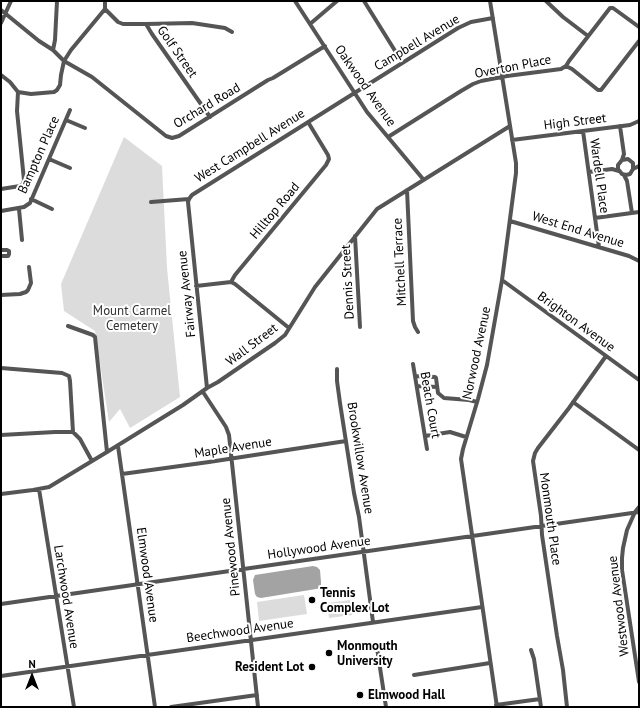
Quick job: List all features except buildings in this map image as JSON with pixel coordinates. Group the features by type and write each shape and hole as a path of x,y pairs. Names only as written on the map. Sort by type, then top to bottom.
{"street":[{"path":"1,23 11,1"},
{"path":"53,50 57,1"},
{"path":"1,75 10,82 18,92 31,94 54,92 57,90 60,85 64,61 71,50 105,9 104,1"},
{"name":"Oakwood Avenue","path":"296,1 367,112 423,179"},
{"path":"310,24 337,1"},
{"path":"364,1 402,62"},
{"name":"Norwood Avenue","path":"490,1 516,163 516,173 502,280 487,365 462,449 461,459 496,706"},
{"path":"546,1 563,17 588,36"},
{"path":"551,5 554,1"},
{"path":"566,66 609,8 612,7 639,27"},
{"name":"Golf Street","path":"105,9 120,23 146,24 210,117"},
{"name":"Orchard Road","path":"1,10 39,41 53,50 64,61 92,77 166,136 174,138 325,46"},
{"name":"Campbell Avenue","path":"354,92 463,25 493,18"},
{"path":"146,24 192,23 225,28 232,32"},
{"name":"Overton Place","path":"388,137 473,84 481,81 561,69 566,66 600,90 639,41"},
{"name":"Bampton Place","path":"1,189 18,187 23,184 24,180 17,111 18,92"},
{"name":"West Campbell Avenue","path":"151,202 189,198 354,92"},
{"name":"Bampton Place","path":"1,211 19,209 28,205 70,110"},
{"path":"66,120 85,128"},
{"name":"High Street","path":"512,140 630,125 639,121"},
{"name":"Hilltop Road","path":"231,282 235,275 327,164 329,159 328,155 308,122"},
{"name":"Wall Street","path":"1,494 49,487 183,405 275,343 283,337 315,287 377,209 510,126"},
{"path":"612,169 622,160 624,154 620,126"},
{"name":"Wardell Place","path":"583,131 599,247"},
{"path":"624,154 632,163 639,165"},
{"path":"622,160 628,159"},
{"path":"49,160 70,168"},
{"path":"632,163 633,169"},
{"path":"618,165 619,171"},
{"path":"632,213 628,181 633,169 639,165"},
{"path":"589,172 612,169 619,171 628,181"},
{"path":"624,175 630,174"},
{"name":"Mitchell Terrace","path":"407,190 413,321 418,332"},
{"name":"Fairway Avenue","path":"189,198 188,202 207,388"},
{"path":"31,199 52,209"},
{"path":"19,209 22,240"},
{"path":"595,218 639,212"},
{"name":"West End Avenue","path":"510,221 629,256 639,261"},
{"name":"Dennis Street","path":"355,236 360,326"},
{"path":"1,250 9,251 9,254 8,256 1,256"},
{"path":"1,295 20,294 26,292 30,288 31,283 29,267"},
{"name":"Brighton Avenue","path":"502,280 639,380"},
{"path":"196,286 231,282 289,328"},
{"path":"68,326 94,336 107,452"},
{"name":"Monmouth Place","path":"567,707 563,670 542,535 533,461 538,448 606,356"},
{"name":"Beach Court","path":"413,364 428,449"},
{"path":"1,368 62,373 69,376 73,432 80,439 92,461"},
{"name":"Brookwillow Avenue","path":"337,369 337,381 364,551 373,622"},
{"path":"415,376 435,377 439,394 444,398 477,402"},
{"path":"417,386 437,387"},
{"name":"Pinewood Avenue","path":"203,392 227,429 229,435 258,707"},
{"path":"573,402 639,450"},
{"path":"1,435 73,432"},
{"path":"425,436 450,432 466,437"},
{"name":"Maple Avenue","path":"122,474 346,441"},
{"name":"Elmwood Avenue","path":"118,446 155,707"},
{"name":"Larchwood Avenue","path":"40,489 74,707"},
{"name":"Westwood Avenue","path":"639,507 624,539 622,564 639,682"},
{"name":"Hollywood Avenue","path":"1,604 637,512"},
{"name":"Beechwood Avenue","path":"1,676 482,607"},
{"path":"377,648 386,707"},
{"path":"531,650 534,659 541,707"},
{"path":"414,675 490,663"},
{"path":"171,707 257,695"},
{"path":"496,706 540,699"}],"green space":[{"name":"Mount Carmel Cemetery","path":"124,137 162,166 167,268 180,397 130,428 120,409 109,422 95,331 64,311 61,284"},
{"path":"304,595 307,614 259,621 257,602"},
{"path":"350,600 352,615 329,618 327,603"}],"shaded area":[{"path":"313,566 320,570 320,588 261,598 257,597 255,594 253,580 255,575"}],"place":[{"name":"Tennis Complex Lot","path":"312,600"},
{"name":"Monmouth University","path":"329,653"},
{"name":"Resident Lot","path":"312,667"},
{"name":"Elmwood Hall","path":"360,695"}]}
